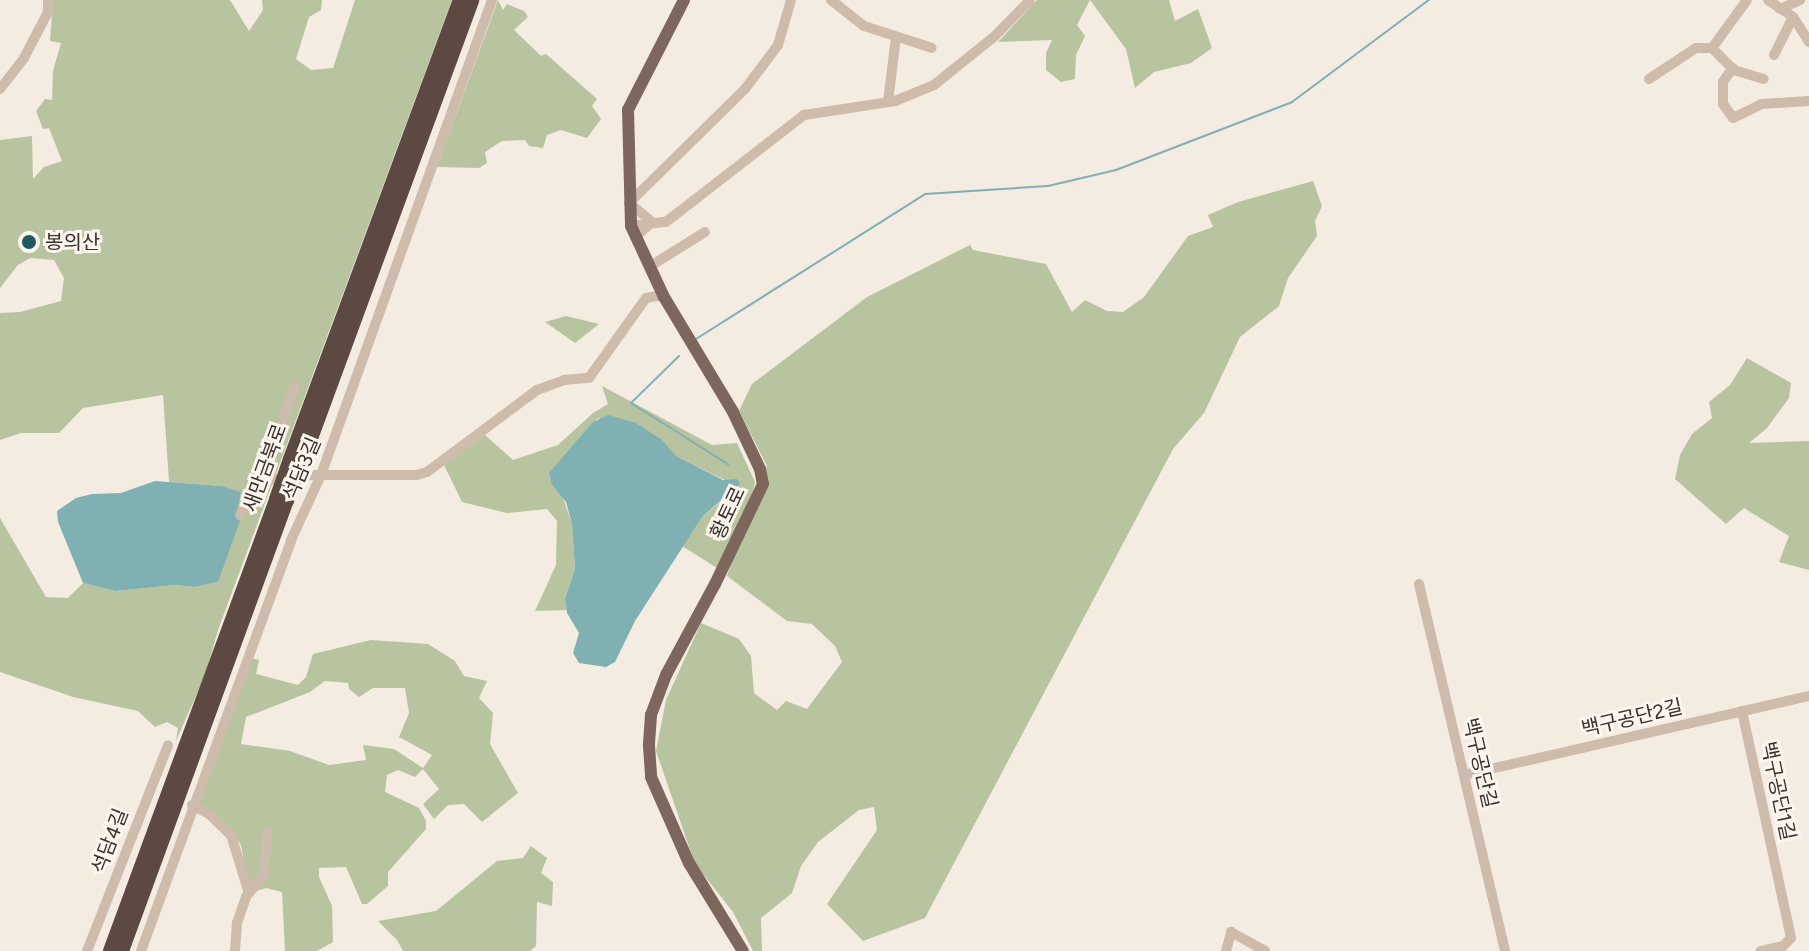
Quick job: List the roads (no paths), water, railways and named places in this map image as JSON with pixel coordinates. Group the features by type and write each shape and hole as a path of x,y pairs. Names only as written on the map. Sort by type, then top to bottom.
{"highway":[{"name":"새만금북로","path":"122,951 460,0"},
{"name":"새만금북로","path":"296,461 472,0"},
{"name":"새만금북로","path":"110,951 282,500"}],"main road":[{"name":"황토로","path":"684,0 628,110 629,203 633,231 663,295 733,412 760,469 763,484 728,559 666,675 651,715 649,746 651,777 689,863 743,951"}],"street":[{"path":"0,89 24,58 48,12 48,0"},
{"name":"석담3길","path":"141,951 291,540 321,475 492,0"},
{"path":"652,222 629,203 745,89 778,45 791,0"},
{"path":"831,0 864,26 932,48"},
{"path":"633,231 652,222 666,222 804,115 888,102 934,85 950,69 995,36 1030,0"},
{"path":"1712,48 1747,0"},
{"path":"1768,0 1793,17 1809,42"},
{"path":"1780,9 1800,0"},
{"path":"1774,55 1793,17"},
{"path":"888,102 896,37"},
{"path":"1649,79 1696,48 1712,48 1733,68 1764,79"},
{"path":"1733,68 1723,82 1723,104 1733,118 1762,104 1809,101"},
{"path":"649,267 705,232"},
{"path":"261,481 321,475 427,472 537,390 564,380 589,378 646,298 663,295"},
{"path":"240,515 261,481 295,386"},
{"name":"백구공단길","path":"1419,584 1505,951"},
{"name":"백구공단2길","path":"1464,775 1809,696"},
{"name":"백구공단1길","path":"1742,711 1791,938 1783,946 1761,951"},
{"name":"석담4길","path":"87,951 168,745"},
{"path":"192,805 209,814 231,835 248,890 237,923 235,951"},
{"path":"248,890 259,883 264,874 267,833"},
{"path":"1226,951 1231,932 1265,951"}],"water":[{"path":"608,415 636,423 662,440 676,456 723,480 737,479 740,484 702,517 635,621 615,662 606,667 579,663 573,653 579,633 567,613 565,598 575,569 572,524 566,502 552,485 549,473 593,422"},
{"path":"155,481 222,486 241,492 236,515 240,521 218,582 195,587 175,585 116,591 83,583 58,522 57,511 76,498 121,493"}],"waterway":[{"path":"696,339 925,194 1048,186 1116,170 1292,102 1429,0"},
{"path":"679,356 631,403 728,464"}],"place":[{"name":"봉의산","path":"29,242"}]}
